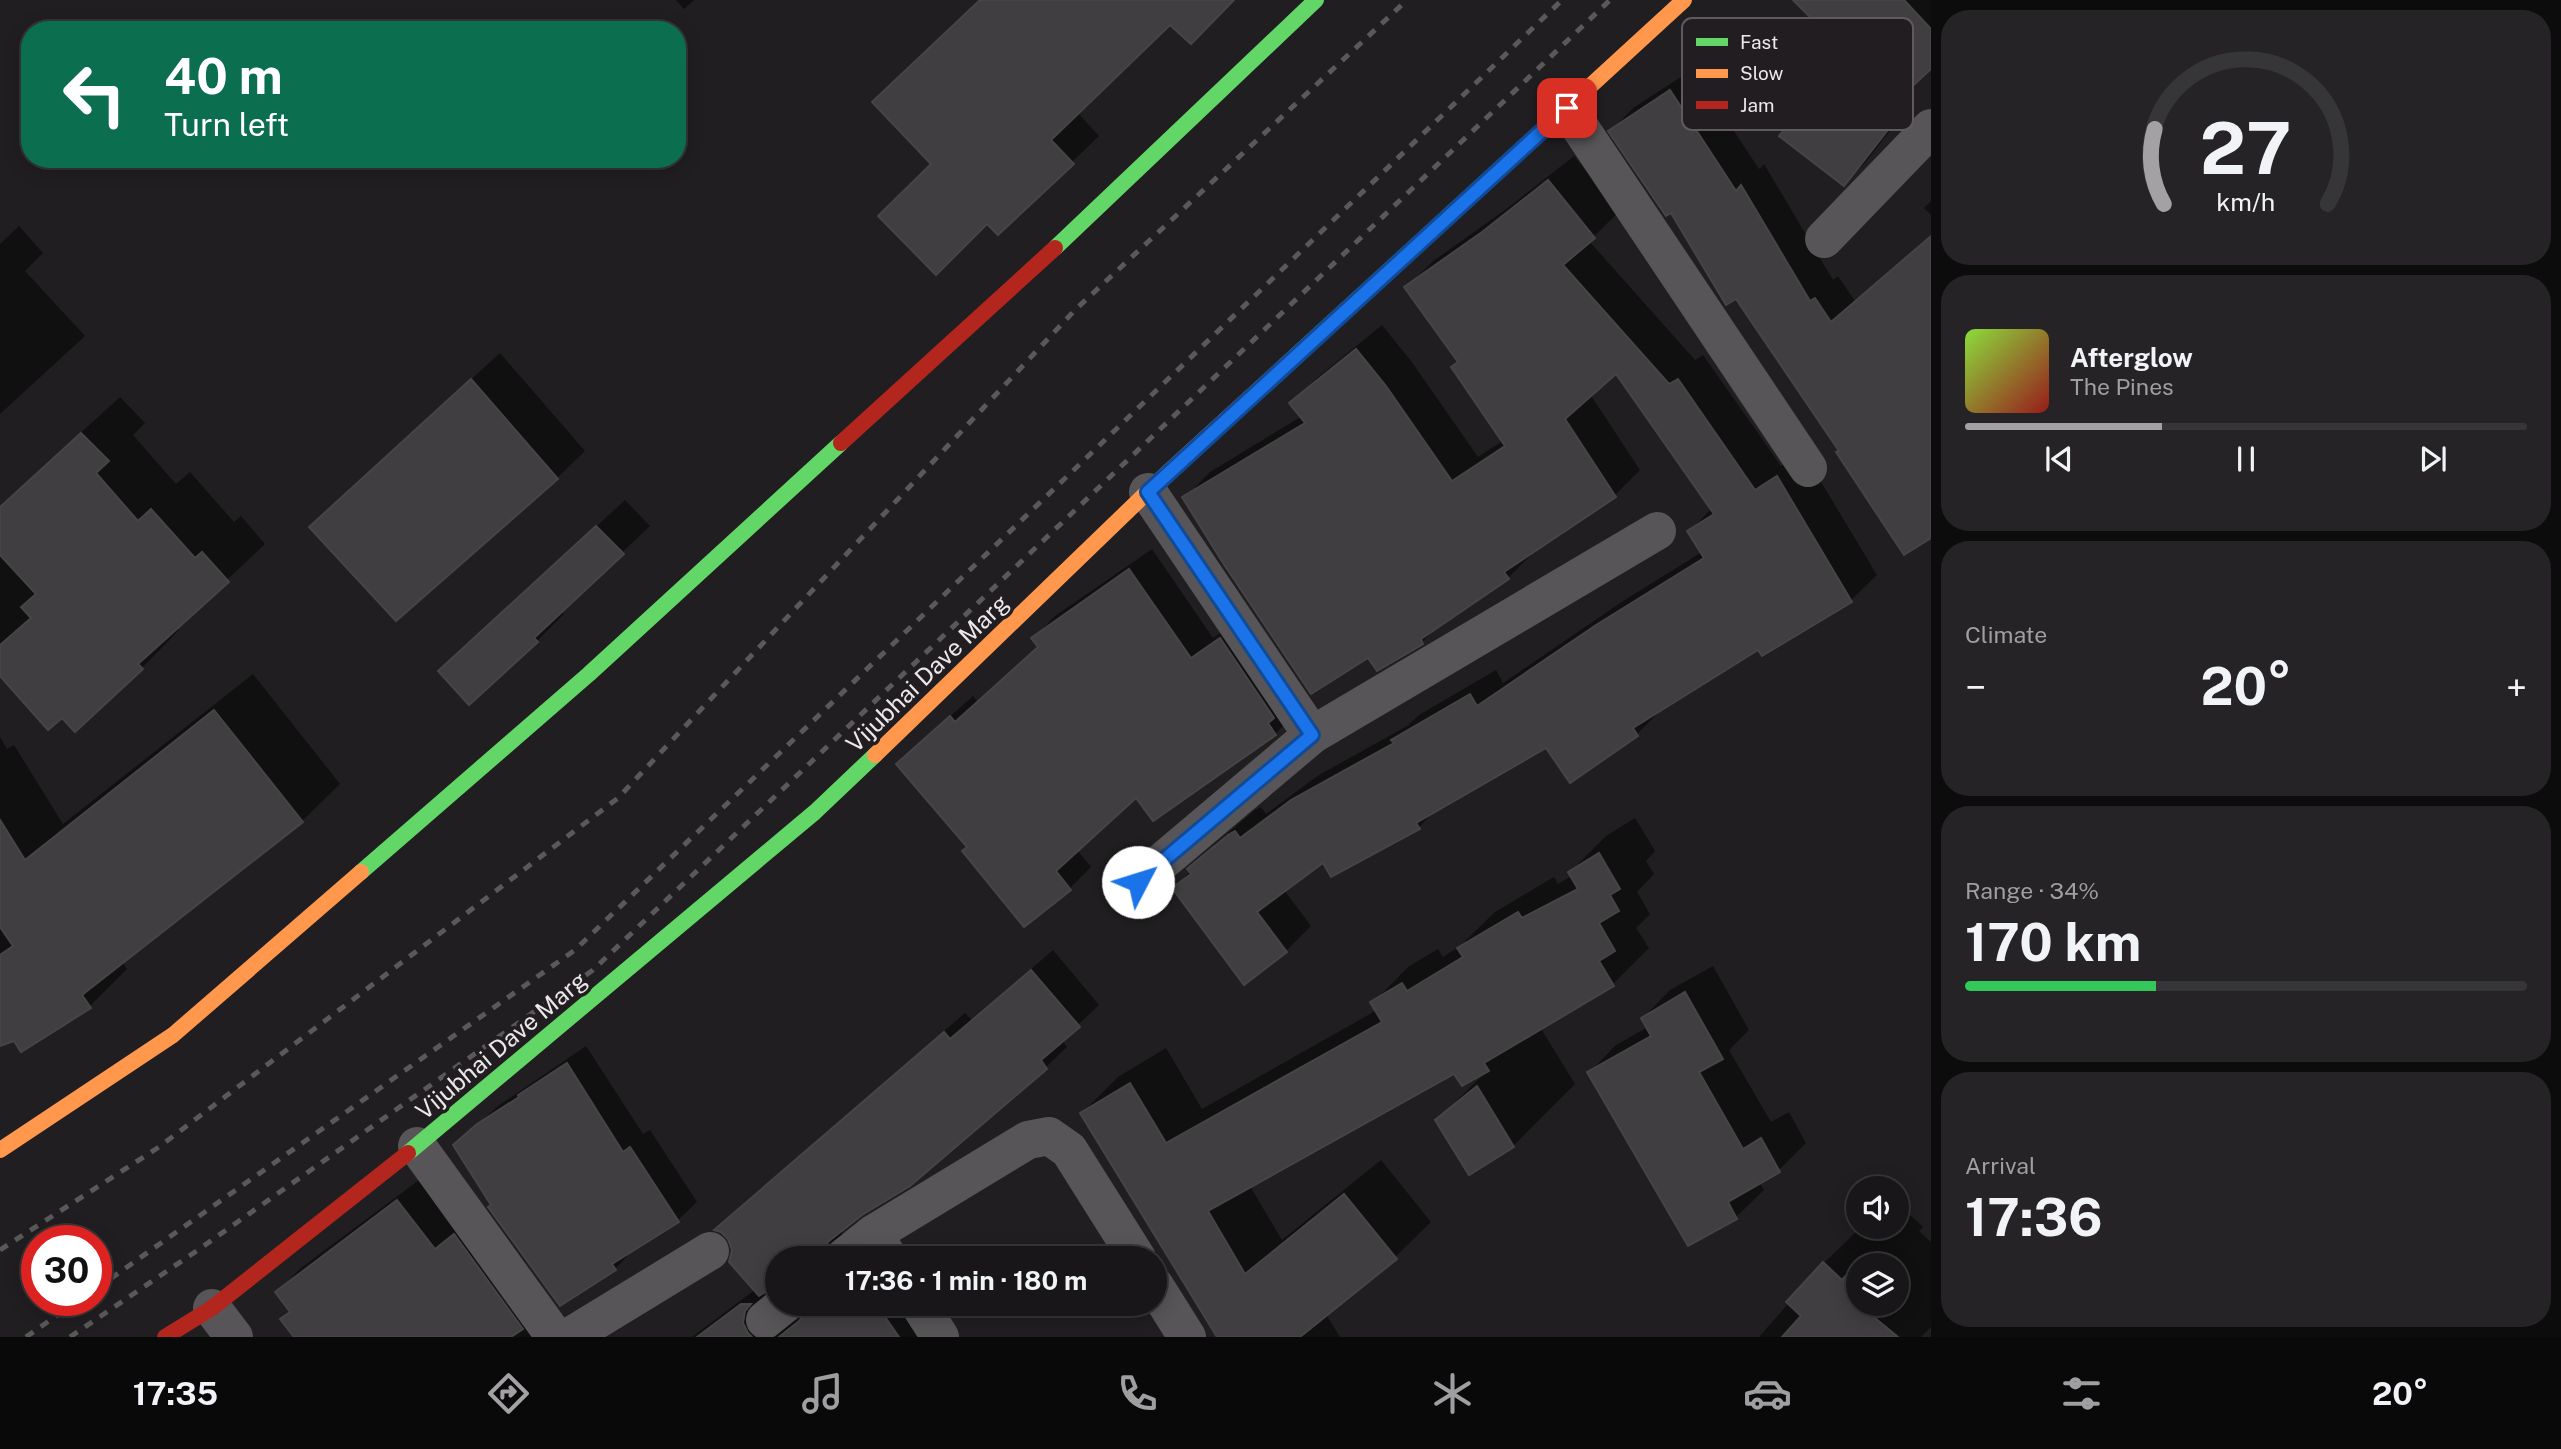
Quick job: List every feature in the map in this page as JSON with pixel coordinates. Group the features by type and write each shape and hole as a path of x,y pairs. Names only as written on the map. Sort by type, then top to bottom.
{"street":[{"path":"0,1150 173,1035 589,674 1051,252 1317,0"},
{"name":"Vijubhai Dave Marg","path":"165,1337 223,1322 417,1146 815,812 1148,492 1684,0"},
{"path":"1567,108 1808,468"},
{"path":"1824,239 1931,128"},
{"path":"1148,492 1312,735"},
{"path":"1138,882 1312,735 1657,531"},
{"path":"881,1246 1028,1140 1049,1136 1069,1150 1130,1246"},
{"path":"417,1146 555,1337"},
{"path":"569,1337 710,1251"},
{"path":"1167,1305 1187,1337"},
{"path":"927,1316 940,1337"}],"building":[{"path":"980,0 1234,0 1191,44 1170,25 1051,140 1074,164 998,235 987,224 936,275 878,216 931,164 872,102"},
{"path":"1793,0 1904,0 1931,29 1931,69 1913,86 1913,18 1811,18"},
{"path":"1670,90 1682,108 1682,130 1696,130 1736,191 1741,185 1810,301 1815,298 1831,322 1931,236 1931,538 1904,555 1836,452 1839,451 1736,299 1726,305 1671,213 1666,216 1608,131"},
{"path":"1784,130 1888,130 1844,186 1779,136"},
{"path":"1548,180 1595,238 1563,265 1669,384 1678,379 1755,490 1777,476 1852,602 1762,656 1758,650 1633,728 1638,736 1570,783 1546,748 1416,823 1420,829 1331,877 1323,863 1257,912 1287,952 1244,985 1172,888 1191,874 1187,869 1228,835 1235,831 1240,838 1291,800 1394,743 1391,740 1470,694 1477,706 1596,625 1704,558 1687,531 1714,514 1616,374 1565,419 1616,497 1504,572 1509,579 1421,639 1423,644 1377,671 1368,658 1311,694 1182,497 1305,423 1289,403 1356,349 1386,386 1452,481 1505,446 1451,367 1458,362 1404,287 1482,232"},
{"path":"471,379 558,479 396,621 309,527"},
{"path":"81,433 109,461 96,473 138,521 151,509 195,558 202,552 229,582 138,664 143,669 75,732 62,718 48,730 0,676 0,645 31,618 21,607 36,594 0,555 0,507"},
{"path":"596,526 624,554 534,638 538,642 469,705 438,671"},
{"path":"1129,569 1191,658 1220,638 1274,718 1268,723 1276,735 1153,821 1136,798 1056,871 1071,890 1024,927 962,851 967,847 896,764 950,716 955,722 1038,647 1031,638"},
{"path":"214,710 303,822 82,995 91,1008 21,1052 14,1041 0,1046 0,955 13,946 0,927 0,820 25,860"},
{"path":"1599,853 1620,889 1610,895 1619,911 1599,923 1615,951 1599,961 1614,986 1484,1063 1489,1071 1462,1086 1454,1074 1208,1211 1245,1274 1344,1194 1397,1259 1300,1337 1217,1337 1167,1255 1167,1246 1161,1246 1080,1113 1130,1083 1166,1143 1382,1022 1370,1002 1402,983 1407,991 1463,957 1457,948 1518,912 1522,918 1578,889 1568,872"},
{"path":"1031,970 1080,1027 1041,1060 1047,1069 910,1186 862,1215 825,1246 765,1246 765,1292 759,1296 729,1262 732,1250 728,1239 721,1232 714,1230 944,1032 950,1039"},
{"path":"1685,992 1723,1059 1699,1072 1743,1149 1761,1138 1780,1172 1728,1202 1737,1219 1688,1246 1587,1072 1651,1036 1641,1018"},
{"path":"567,1063 623,1152 630,1147 679,1222 612,1264 616,1270 560,1306 488,1207 491,1205 453,1145 477,1124"},
{"path":"1477,1086 1514,1147 1469,1175 1435,1120"},
{"path":"397,1200 435,1249 454,1234 523,1329 511,1337 294,1337 280,1319 290,1312 275,1292"},
{"path":"1823,1262 1842,1280 1846,1276 1846,1316 1873,1316 1898,1337 1782,1337 1801,1316 1786,1302"},
{"path":"741,1304 751,1304 745,1311 743,1323 752,1337 697,1337"},
{"path":"803,1316 884,1316 899,1337 779,1337"}],"railway":[{"path":"0,1250 159,1147 618,798 1075,310 1407,0"},
{"path":"112,1278 575,950 1562,0"},
{"path":"70,1337 198,1250 593,970 1610,0"},
{"path":"26,1337 56,1316"}],"traffic: fast":[{"path":"1055,248 1316,0"},
{"path":"1316,337 1550,123"},
{"path":"361,872 589,674 841,443"},
{"path":"408,1153 815,812 875,755"}],"traffic: slow":[{"path":"1550,123 1684,0"},
{"path":"875,755 1164,476 1316,337"},
{"path":"0,1150 173,1035 361,872"}],"traffic: jam":[{"path":"841,443 1055,248"},
{"path":"165,1337 212,1308 408,1153"}],"route":[{"path":"1138,882 1312,735 1148,492 1567,108"}]}
